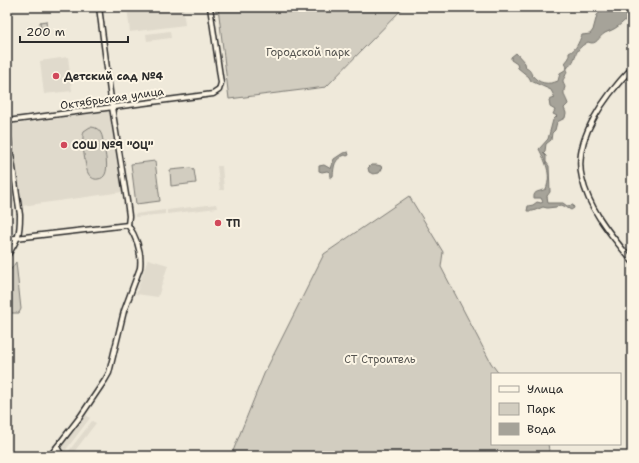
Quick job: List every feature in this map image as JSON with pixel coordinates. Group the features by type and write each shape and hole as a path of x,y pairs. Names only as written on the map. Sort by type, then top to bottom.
{"street":[{"path":"50,456 97,392 109,373 124,311 141,262 139,247 128,225 129,216 112,107 100,7"},
{"name":"Октябрьская улица","path":"7,121 213,94 219,90 221,83 210,7"},
{"path":"632,68 609,94 598,112 585,139 580,164 582,179 594,208 608,230 632,261"},
{"path":"7,127 20,215 20,233 7,256"},
{"path":"7,239 128,225"},
{"path":"57,448 62,456"}],"shaded area":[{"path":"127,7 183,7 185,25 130,32"},
{"path":"170,31 171,38 147,41 146,34"},
{"name":"Детский сад №4","path":"68,57 72,91 44,94 40,61"},
{"name":"СОШ №9 \"ОЦ\"","path":"109,111 122,192 22,206 10,125"},
{"path":"217,166 222,166 224,190 220,190"},
{"path":"216,204 217,208 167,214 167,210"},
{"path":"165,210 165,214 135,217 135,214"},
{"path":"148,259 168,265 158,297 136,294"},
{"path":"86,415 90,418 65,451 61,448"},
{"path":"92,421 96,423 71,456 65,456"}],"green space":[{"name":"Городской парк","path":"218,7 404,7 326,87 229,99"},
{"path":"46,21 47,32 41,33 40,22"},
{"path":"90,127 98,129 101,133 106,157 105,174 103,177 98,179 94,179 89,174 85,159 83,134 84,131"},
{"path":"155,161 160,201 136,204 131,164"},
{"path":"191,168 194,170 196,183 171,186 170,170"},
{"name":"СТ Строитель","path":"409,196 443,252 441,267 491,363 498,373 491,373 491,445 548,445 550,456 231,456 264,374 324,254"},
{"path":"16,262 21,309 19,313 7,313 7,275"}],"water":[{"path":"602,7 632,7 632,16 616,28 605,33 595,42 588,42 583,45 577,52 571,65 567,68 563,81 565,87 564,94 568,104 564,108 566,113 565,118 557,122 555,130 552,133 551,140 546,144 545,151 543,153 546,156 546,162 549,166 550,192 547,196 548,203 563,203 567,206 573,205 574,208 571,210 560,205 556,207 543,207 533,211 527,211 528,206 537,202 543,202 541,198 534,198 536,192 546,189 548,183 547,168 539,149 548,139 553,120 557,116 553,114 555,110 550,107 549,100 555,98 551,90 531,81 529,77 518,68 517,64 511,60 511,57 516,53 525,63 526,68 532,75 541,82 551,83 558,81 560,73 567,67 565,63 569,58 569,53 576,48 582,35 590,34 593,30 597,15 602,11"},
{"path":"348,152 349,155 341,157 337,161 334,166 333,176 330,178 330,172 319,171 319,166 324,165 331,169 334,159 343,153"},
{"path":"371,165 381,166 382,169 379,173 373,174 369,172 368,168"}],"place":[{"name":"Детский сад №4","path":"56,76"},
{"name":"СОШ №9 \"ОЦ\"","path":"64,145"},
{"name":"ТП","path":"218,223"}]}
